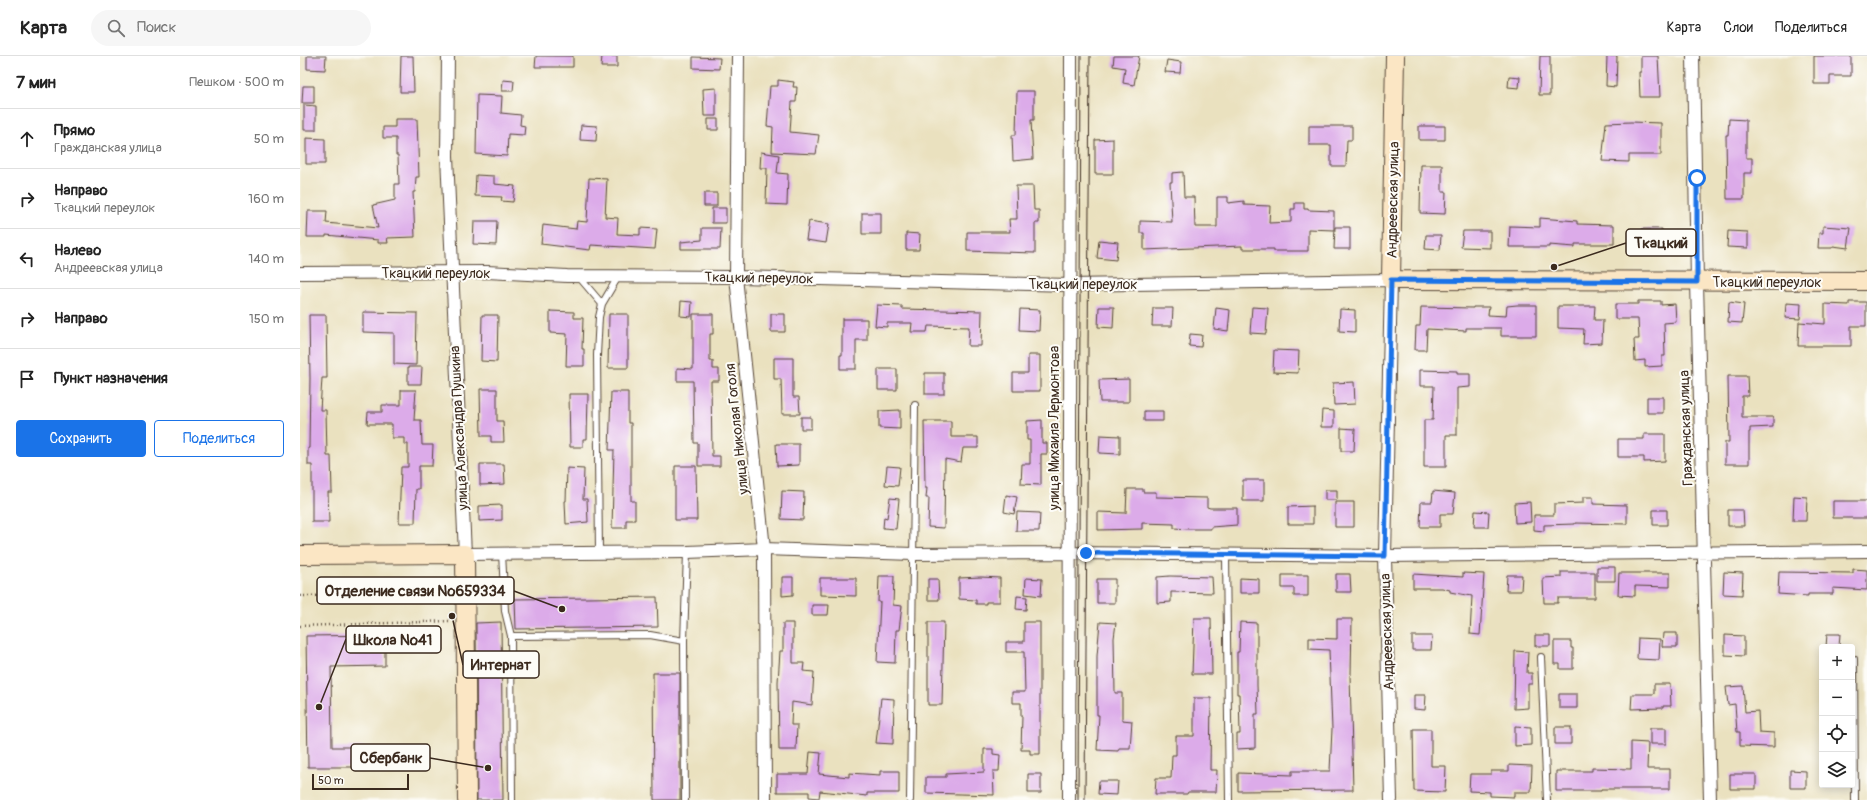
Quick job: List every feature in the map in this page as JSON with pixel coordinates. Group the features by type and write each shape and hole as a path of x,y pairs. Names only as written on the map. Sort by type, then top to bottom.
{"street":[{"name":"улица Александра Пушкина","path":"448,56 447,156 465,554 467,800"},
{"name":"улица Николая Гоголя","path":"738,56 736,277 764,549 765,800"},
{"name":"улица Михаила Лермонтова","path":"1069,800 1069,285 1071,56"},
{"name":"Андреевская улица","path":"1391,800 1385,556 1395,56"},
{"name":"Гражданская улица","path":"1694,56 1697,282 1705,552 1710,800"},
{"name":"Ткацкий переулок","path":"300,273 522,273 618,277 736,277 1069,285 1391,280 1697,282 1867,281"},
{"path":"300,555 687,552 764,549 913,554 1069,553 1385,556 1867,551"}],"lane":[{"path":"579,276 602,304"},
{"path":"599,553 597,355 602,304 618,277"},
{"path":"910,800 915,405"},
{"path":"685,800 685,677 683,657 687,552"},
{"path":"502,553 505,611 511,636 512,800"},
{"path":"1226,555 1229,800"},
{"path":"511,636 650,635 684,641"},
{"path":"1541,657 1547,800"},
{"path":"1854,680 1855,800"}],"path":[{"path":"300,596 456,594"},
{"path":"300,626 466,621"}],"building":[{"path":"307,56 326,56 325,70 307,69"},
{"path":"401,56 413,56 414,92 400,92"},
{"path":"536,56 573,56 573,67 535,67"},
{"path":"602,56 617,56 617,67 601,67"},
{"path":"1114,56 1139,56 1134,85 1123,83 1125,68 1113,66"},
{"path":"1540,56 1550,56 1550,95 1539,95"},
{"path":"1607,56 1617,56 1616,87 1606,86"},
{"path":"1641,56 1658,56 1660,97 1640,97 1639,72 1641,72"},
{"path":"1814,56 1851,56 1851,76 1830,76 1830,84 1814,84"},
{"path":"693,57 720,58 719,69 693,68"},
{"path":"1167,60 1181,62 1180,73 1165,72"},
{"path":"1509,76 1520,77 1519,88 1508,87"},
{"path":"503,80 514,81 513,91 502,91"},
{"path":"778,80 794,82 793,87 797,87 796,102 792,102 790,132 819,135 816,154 772,152 773,127 767,126 770,86 778,86"},
{"path":"303,86 314,86 314,103 302,103"},
{"path":"716,88 716,116 704,116 703,89"},
{"path":"1017,91 1034,91 1034,120 1031,120 1033,159 1013,161 1012,135 1016,135"},
{"path":"477,95 502,96 501,113 521,115 520,125 525,126 524,135 508,134 507,156 476,154"},
{"path":"304,105 316,106 316,130 304,130"},
{"path":"395,119 417,119 419,177 416,177 415,192 413,192 415,237 387,238 388,243 378,243 378,240 326,235 326,237 307,237 308,211 327,211 326,223 378,228 373,205 395,200 395,184 399,184 396,138 383,138 383,127 395,127"},
{"path":"708,119 718,119 718,130 708,130"},
{"path":"1729,119 1746,120 1746,158 1752,158 1752,173 1744,173 1744,199 1727,199 1726,135 1728,135"},
{"path":"1606,123 1661,123 1661,155 1629,155 1629,162 1602,161"},
{"path":"581,125 597,126 596,141 580,140"},
{"path":"1309,126 1352,126 1352,140 1347,140 1346,166 1331,166 1331,145 1309,145"},
{"path":"1419,126 1445,126 1445,140 1419,140"},
{"path":"306,138 325,139 325,164 306,164"},
{"path":"1113,139 1113,174 1095,174 1095,140"},
{"path":"761,152 779,155 777,173 788,174 787,205 766,204 767,168 760,168"},
{"path":"1421,165 1442,165 1442,192 1446,192 1445,214 1420,213"},
{"path":"1183,172 1184,197 1194,197 1195,227 1217,227 1217,197 1228,197 1228,203 1244,201 1244,205 1270,206 1269,223 1291,222 1291,209 1295,209 1295,203 1304,203 1304,209 1308,210 1334,211 1334,230 1308,229 1308,251 1242,249 1242,246 1144,250 1144,233 1140,233 1140,221 1172,222 1170,182 1172,182 1172,173"},
{"path":"476,175 494,176 494,184 515,186 513,202 501,201 502,197 475,196"},
{"path":"589,178 607,179 605,217 618,218 617,234 640,235 640,228 657,229 655,249 591,245 590,250 541,244 543,225 576,229 577,221 587,222"},
{"path":"1016,186 1033,186 1034,210 1039,210 1039,223 1035,223 1035,253 967,251 967,232 1010,232 1009,219 1017,219"},
{"path":"704,193 717,193 717,206 704,206"},
{"path":"712,208 726,208 726,223 712,223"},
{"path":"862,213 881,213 881,234 862,234"},
{"path":"1540,218 1577,221 1577,224 1614,225 1614,244 1575,244 1575,247 1549,245 1549,247 1509,247 1510,226 1540,227"},
{"path":"474,221 497,221 496,245 473,244"},
{"path":"809,221 829,224 826,243 806,240"},
{"path":"1823,226 1851,228 1848,248 1833,246 1832,248 1818,248 1819,233 1823,233"},
{"path":"1335,227 1350,227 1350,249 1334,249"},
{"path":"702,228 721,228 720,249 681,249 681,242 702,240"},
{"path":"1642,229 1662,229 1662,248 1642,248"},
{"path":"1463,231 1490,231 1490,248 1461,247"},
{"path":"1728,231 1748,232 1748,248 1727,247"},
{"path":"906,233 920,234 919,250 906,250"},
{"path":"1426,235 1441,235 1440,250 1425,249"},
{"path":"1099,240 1118,242 1116,260 1097,258"},
{"path":"681,301 692,302 691,317 680,316"},
{"path":"1638,301 1661,301 1661,305 1675,304 1676,322 1664,323 1665,356 1662,356 1662,366 1645,367 1645,360 1635,361 1634,339 1639,339 1638,319 1615,319 1615,304 1638,304"},
{"path":"1729,302 1744,304 1742,323 1728,322"},
{"path":"1849,302 1866,302 1866,326 1851,326 1851,346 1798,346 1799,322 1825,324 1825,304 1849,305"},
{"path":"1786,303 1801,304 1800,319 1785,318"},
{"path":"877,305 902,306 902,309 982,311 981,346 968,346 969,327 928,326 927,332 911,332 912,323 887,323 887,327 875,326"},
{"path":"1536,305 1536,336 1501,336 1501,328 1466,328 1466,331 1427,329 1426,350 1415,350 1416,326 1420,326 1421,307 1489,307 1488,315 1506,316 1507,306"},
{"path":"1558,306 1595,306 1594,320 1603,320 1602,343 1583,344 1584,329 1558,328"},
{"path":"1099,307 1114,307 1113,328 1098,327"},
{"path":"1252,307 1268,308 1266,334 1250,333"},
{"path":"1153,308 1173,308 1172,326 1152,326"},
{"path":"1216,308 1230,310 1228,331 1214,329"},
{"path":"1020,309 1040,310 1039,331 1019,330"},
{"path":"1340,309 1355,310 1355,332 1339,331"},
{"path":"550,311 574,312 574,318 583,318 582,349 584,349 584,366 566,366 567,334 550,333"},
{"path":"363,312 417,313 416,365 394,364 394,333 363,332"},
{"path":"609,314 628,314 628,368 608,368"},
{"path":"693,314 713,314 713,334 710,334 710,361 713,361 713,369 719,369 719,381 711,381 712,456 720,456 720,466 698,466 698,443 694,443 693,381 677,381 677,368 693,369"},
{"path":"771,314 785,314 785,332 771,332"},
{"path":"309,315 326,315 327,378 322,378 320,410 326,410 327,456 331,456 332,492 328,492 329,522 312,522 312,465 308,465 310,378"},
{"path":"482,315 498,315 497,362 481,361"},
{"path":"842,319 867,319 867,340 856,340 856,369 840,369 840,355 842,355"},
{"path":"1190,334 1202,335 1201,347 1189,346"},
{"path":"1274,350 1299,351 1298,373 1273,372"},
{"path":"1028,355 1040,355 1040,391 1013,391 1013,373 1028,373"},
{"path":"774,358 793,358 793,397 799,397 800,414 782,414 781,379 774,379"},
{"path":"408,367 422,367 421,384 408,384"},
{"path":"878,369 897,369 897,390 878,390"},
{"path":"1420,370 1457,371 1457,374 1470,374 1470,387 1457,388 1457,435 1446,435 1446,467 1424,467 1424,420 1433,420 1434,386 1420,386"},
{"path":"925,373 944,373 944,394 925,394"},
{"path":"1728,376 1747,376 1748,396 1742,396 1742,417 1773,417 1773,427 1750,428 1749,464 1725,464 1725,442 1729,442"},
{"path":"1129,379 1129,402 1100,402 1099,380"},
{"path":"1354,382 1355,404 1334,405 1333,383"},
{"path":"480,389 497,389 497,421 503,421 504,442 491,442 491,436 481,436"},
{"path":"401,390 416,390 414,420 421,420 422,445 433,445 432,466 419,466 419,489 416,489 415,523 399,523 401,467 408,467 408,444 404,444 404,438 392,438 392,424 367,424 368,412 382,412 382,405 401,405"},
{"path":"611,392 628,392 628,423 631,423 631,501 635,501 635,520 626,520 626,528 612,528 614,450 609,450"},
{"path":"569,394 588,394 587,439 583,439 583,447 570,447"},
{"path":"1647,397 1663,397 1663,413 1647,413"},
{"path":"900,410 900,429 879,428 879,411"},
{"path":"1322,410 1334,411 1334,427 1321,427"},
{"path":"1144,411 1163,411 1163,421 1144,421"},
{"path":"801,417 811,417 811,429 801,429"},
{"path":"1042,420 1042,443 1047,443 1047,454 1041,454 1041,485 1021,484 1022,464 1030,464 1030,440 1027,440 1027,421"},
{"path":"924,421 951,421 951,437 978,437 978,448 963,448 961,462 945,459 944,528 928,527 929,498 926,498 927,488 925,488"},
{"path":"1341,428 1355,429 1354,451 1341,451"},
{"path":"1644,434 1665,434 1665,461 1644,462 1644,457 1618,457 1618,439 1644,439"},
{"path":"1100,435 1120,436 1120,454 1099,453"},
{"path":"776,444 799,444 799,465 777,466"},
{"path":"480,464 504,464 505,484 480,485"},
{"path":"675,466 696,466 697,520 675,520"},
{"path":"887,466 900,467 898,486 885,485"},
{"path":"567,468 584,469 583,499 587,499 588,522 566,524 565,501"},
{"path":"1243,480 1264,480 1264,501 1243,501"},
{"path":"1127,489 1143,489 1143,492 1156,492 1156,497 1207,498 1207,507 1210,508 1237,508 1237,525 1211,527 1211,529 1188,529 1174,528 1174,524 1142,523 1142,529 1098,530 1098,512 1126,513"},
{"path":"1325,490 1337,490 1337,500 1325,500"},
{"path":"782,491 804,492 803,520 781,519"},
{"path":"1433,491 1455,493 1453,514 1440,514 1440,527 1420,527 1421,502 1432,502"},
{"path":"1006,495 1017,497 1014,514 1004,512"},
{"path":"1794,496 1807,497 1806,521 1793,521"},
{"path":"1583,497 1593,497 1593,504 1627,505 1627,524 1575,523 1544,525 1544,531 1534,530 1534,515 1554,515 1554,504 1583,503"},
{"path":"890,498 899,499 896,529 883,528 884,517 887,518"},
{"path":"1833,501 1867,501 1867,518 1833,518"},
{"path":"1335,502 1354,502 1354,527 1335,527"},
{"path":"1530,502 1531,522 1515,523 1514,503"},
{"path":"502,505 502,520 479,521 479,506"},
{"path":"1313,506 1313,524 1288,524 1288,507"},
{"path":"1653,510 1667,510 1667,525 1653,525"},
{"path":"1728,510 1743,510 1744,526 1728,526"},
{"path":"1475,511 1489,512 1488,527 1474,527"},
{"path":"1017,512 1040,513 1039,531 1016,531"},
{"path":"1597,567 1615,567 1615,581 1597,581"},
{"path":"1853,569 1867,570 1867,590 1833,588 1833,594 1808,594 1808,596 1778,594 1779,572 1853,573"},
{"path":"1561,572 1595,572 1595,598 1558,598 1558,603 1544,603 1543,578 1561,577"},
{"path":"1724,572 1743,573 1742,595 1723,594"},
{"path":"1463,573 1484,574 1480,635 1470,634 1472,596 1450,592 1450,590 1442,588 1413,588 1413,574 1463,577"},
{"path":"1619,573 1670,573 1670,587 1635,586 1635,596 1618,595"},
{"path":"1336,574 1350,574 1351,592 1336,592"},
{"path":"1282,575 1308,575 1308,596 1294,596 1294,588 1282,588"},
{"path":"1507,575 1522,575 1521,591 1506,591"},
{"path":"879,576 894,576 893,605 902,606 899,630 896,630 895,663 877,662 880,602 878,602"},
{"path":"782,577 793,577 793,595 782,596"},
{"path":"1157,577 1212,577 1213,593 1171,592 1171,602 1157,603"},
{"path":"820,578 856,578 856,596 820,595"},
{"path":"959,578 1000,578 1000,602 976,604 976,600 959,599"},
{"path":"1026,578 1042,579 1041,596 1025,594"},
{"path":"1240,578 1259,579 1259,593 1240,593"},
{"path":"928,579 938,579 939,600 928,600"},
{"path":"1097,579 1115,579 1115,603 1097,603"},
{"path":"1017,596 1027,597 1026,610 1016,609"},
{"path":"657,597 658,627 516,629 515,599"},
{"path":"812,605 829,605 828,615 812,615"},
{"path":"1194,618 1211,618 1212,674 1192,674"},
{"path":"1337,619 1352,619 1350,675 1353,790 1238,791 1238,773 1292,775 1292,771 1330,771 1332,729 1329,650 1309,649 1309,638 1337,639"},
{"path":"501,622 503,800 477,800 476,623"},
{"path":"928,622 944,622 942,705 928,705"},
{"path":"1024,622 1040,622 1040,754 1030,754 1030,750 1021,750 1021,703 1012,703 1012,692 1025,692 1024,652 1006,652 1006,642 1024,642"},
{"path":"1100,622 1116,623 1114,638 1115,693 1122,693 1122,720 1132,721 1130,748 1119,748 1118,751 1097,750 1099,715 1097,715 1097,656"},
{"path":"1240,622 1257,623 1258,714 1255,714 1255,748 1237,749 1237,734 1240,734 1239,694 1237,694 1237,652 1239,652"},
{"path":"783,623 793,623 793,663 804,663 803,671 814,672 812,705 792,702 791,725 797,725 796,750 779,750 778,682 780,651 783,651"},
{"path":"1663,633 1677,633 1677,647 1662,647"},
{"path":"1827,634 1840,634 1839,644 1826,644"},
{"path":"385,635 385,666 331,667 332,747 374,747 374,767 308,767 306,636"},
{"path":"1535,635 1550,635 1550,646 1535,646"},
{"path":"1725,635 1744,636 1744,656 1725,655"},
{"path":"1412,636 1432,636 1431,650 1412,650"},
{"path":"1638,638 1660,639 1659,660 1637,659"},
{"path":"1554,641 1571,641 1571,648 1573,648 1573,669 1560,669 1560,664 1554,664"},
{"path":"1515,651 1528,652 1527,673 1532,673 1532,684 1528,684 1528,708 1514,709"},
{"path":"653,673 680,673 680,800 654,800"},
{"path":"1654,684 1670,684 1671,706 1663,706 1663,708 1631,709 1632,694 1654,694"},
{"path":"1743,686 1745,712 1758,711 1759,732 1774,733 1774,747 1740,746 1740,732 1737,732 1735,704 1728,705 1726,687"},
{"path":"1559,694 1577,694 1577,708 1559,708"},
{"path":"1414,695 1426,695 1425,710 1414,709"},
{"path":"881,698 894,699 893,744 876,743"},
{"path":"1194,698 1211,698 1210,770 1217,770 1216,792 1155,794 1156,778 1171,778 1172,755 1176,755 1176,736 1194,736"},
{"path":"1515,726 1531,727 1531,745 1515,746"},
{"path":"1555,727 1571,727 1571,744 1555,744"},
{"path":"1650,728 1666,728 1666,744 1650,744"},
{"path":"1413,729 1431,729 1431,766 1446,766 1445,792 1414,791"},
{"path":"1631,742 1648,743 1647,769 1670,769 1670,789 1601,789 1601,791 1556,791 1556,771 1592,771 1592,768 1631,769"},
{"path":"984,749 993,749 993,754 1000,755 999,771 993,771 994,795 926,793 926,777 946,777 946,774 984,772"},
{"path":"810,752 821,753 819,774 849,777 849,773 880,775 880,771 899,771 899,793 867,793 867,796 820,791 819,798 809,797 809,792 777,792 777,774 808,774"},
{"path":"1509,765 1532,766 1531,792 1514,792 1514,797 1490,796 1490,792 1469,791 1470,774 1491,774 1491,771 1509,771"},
{"path":"1790,770 1806,771 1806,788 1790,788"},
{"path":"1028,774 1041,774 1041,793 1028,793"},
{"path":"1730,774 1756,774 1756,789 1730,789"},
{"path":"1099,781 1118,781 1117,795 1098,794"}],"tram line":[{"path":"1078,800 1081,56"},
{"path":"1085,800 1090,56"}],"place":[{"name":"Ткацкий","path":"1554,267"},
{"name":"Отделение связи №659334","path":"562,609"},
{"name":"Интернат","path":"452,616"},
{"name":"Школа №41","path":"319,707"},
{"name":"Сбербанк","path":"488,768"}],"route":[{"path":"1086,553 1385,556 1391,280 1697,282 1697,178"}]}
